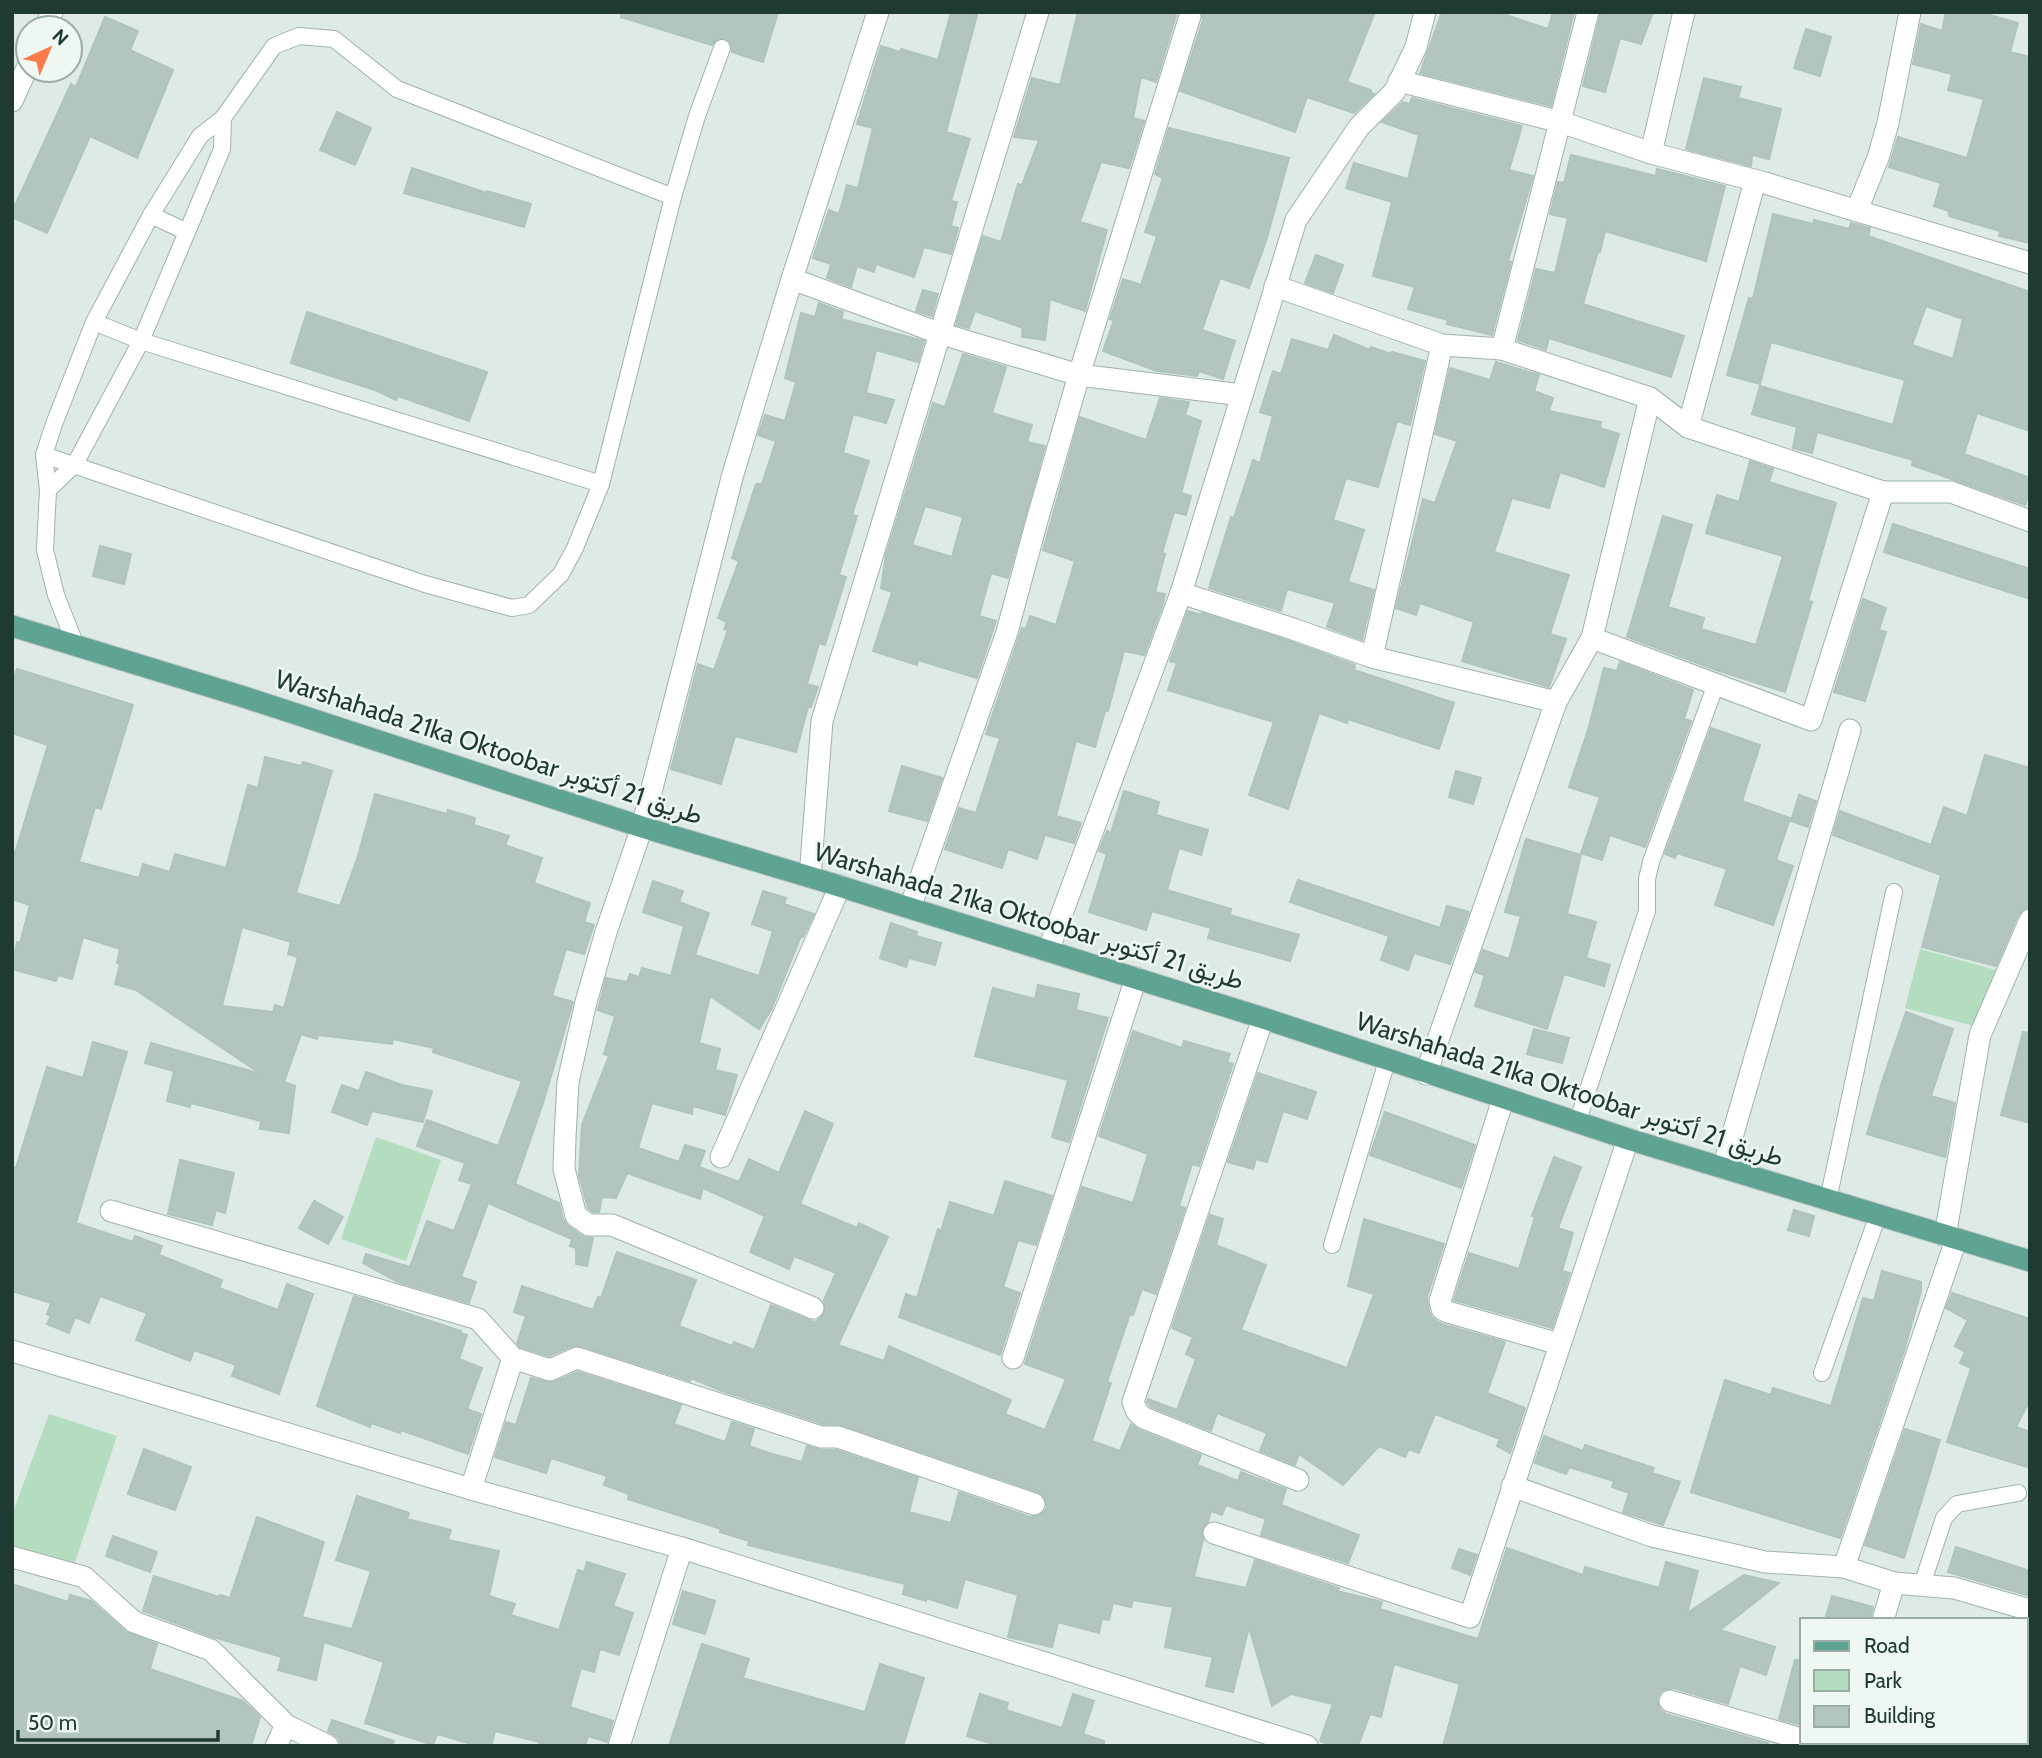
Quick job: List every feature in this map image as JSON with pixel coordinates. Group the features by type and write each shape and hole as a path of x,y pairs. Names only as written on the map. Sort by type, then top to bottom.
{"main road":[{"name":"Warshahada 21ka Oktoobar طريق 21 أكتوبر","path":"12,626 244,697 642,827 1263,1018 1577,1123 2030,1261"}],"street":[{"path":"813,1308 612,1226 589,1224 576,1216 564,1169 568,1082 586,1002 606,932 642,827 733,474 792,279 878,12"},
{"path":"810,877 822,722 1038,12"},
{"path":"1048,951 1181,593 1297,220 1359,127 1395,91 1416,47 1425,12"},
{"path":"1502,349 1588,12"},
{"path":"1651,153 1684,12"},
{"path":"1857,210 1878,158 1888,123 1910,12"},
{"path":"910,908 1007,632 1079,374 1190,16"},
{"path":"1399,81 1561,122 1651,153 1857,210 2030,263"},
{"path":"12,101 20,84"},
{"path":"1688,427 1755,181"},
{"path":"792,279 939,333 1079,374 1242,395"},
{"path":"1275,286 1443,345 1502,349 1650,398 1688,427 1883,492 1951,492 2030,521"},
{"path":"1373,657 1443,345"},
{"path":"1426,1074 1556,702 1592,638 1650,398"},
{"path":"1592,638 1811,720 1883,492"},
{"path":"1181,593 1373,657 1556,702"},
{"path":"1723,1168 1850,730"},
{"path":"720,1157 840,886"},
{"path":"1844,1567 1951,1238 1980,1035 2030,920"},
{"path":"1013,1358 1136,978"},
{"path":"1263,1018 1133,1402 1137,1412 1144,1418 1298,1480"},
{"path":"1503,1099 1440,1301 1442,1308 1448,1312 1559,1344"},
{"path":"1214,1533 1470,1617 1628,1139"},
{"path":"111,1211 478,1319 513,1358 550,1370 577,1358 821,1437 838,1437 1034,1504"},
{"path":"12,1351 471,1489 682,1548 1307,1746"},
{"path":"471,1489 513,1358"},
{"path":"1512,1486 1652,1536 1765,1562 1844,1567 1894,1583 1954,1588 2030,1610"},
{"path":"619,1746 682,1548"},
{"path":"12,1557 85,1577 134,1622 211,1650 286,1725 328,1746"},
{"path":"1884,1618 1894,1583"},
{"path":"1670,1700 1800,1738"},
{"path":"276,1746 286,1725"}],"lane":[{"path":"76,646 56,595 45,550 48,490 44,455 54,424 94,322 151,215 200,136 223,118 274,46 299,36 334,39 397,89 673,197"},
{"path":"44,455 425,584 512,608 529,605 561,574 575,548 601,484 673,197 697,116 722,48"},
{"path":"48,490 75,464 141,341 222,149 223,118"},
{"path":"151,215 187,232"},
{"path":"94,322 141,341 601,484"},
{"path":"1577,1123 1647,911 1647,878 1651,862 1716,684"},
{"path":"1828,1200 1894,891"},
{"path":"1332,1245 1387,1061"},
{"path":"1822,1373 1878,1215"},
{"path":"1922,1585 1944,1518 1956,1504 2018,1493"}],"green space":[{"path":"1920,949 1996,970 1981,1028 1905,1008"},
{"path":"376,1137 441,1160 406,1261 341,1239"},
{"path":"49,1414 117,1436 74,1565 12,1549 12,1515"}],"building":[{"path":"622,12 778,12 763,62 732,52 730,42 725,38 716,40 712,45 621,17"},
{"path":"951,12 977,15 946,132 970,139 951,201 957,202 951,226 958,228 951,254 924,247 914,277 876,264 874,272 857,266 851,287 827,278 831,264 813,258 829,210 839,214 847,185 858,188 873,128 857,124 881,46 938,60"},
{"path":"1078,12 1177,12 1156,82 1141,77 1133,118 1144,121 1129,168 1101,162 1080,222 1107,230 1085,311 1050,299 1045,340 1022,337 1023,328 975,311 969,328 956,325 983,236 1001,242 1018,184 1022,185 1039,140 1014,137 1032,78 1060,85"},
{"path":"1202,12 1375,12 1347,82 1371,90 1374,94 1354,113 1307,97 1295,132 1180,91 1203,20"},
{"path":"1442,12 1497,12 1548,29 1553,12 1574,12 1551,106 1420,73"},
{"path":"1601,12 1653,12 1641,44 1620,38 1605,92 1583,86"},
{"path":"1946,12 1979,12 2018,23 2010,52 2030,57 2030,243 1999,236 2000,231 1949,216 1949,211 1934,206 1941,183 1889,167 1898,137 1967,158 1984,99 1948,90 1952,74 1913,64 1921,24 1942,31"},
{"path":"105,17 138,31 130,50 173,70 137,158 90,136 47,233 12,217 12,212 71,84 76,87 77,84 84,84 84,68"},
{"path":"1806,29 1831,37 1820,76 1794,68"},
{"path":"1704,78 1741,87 1738,98 1781,109 1769,159 1752,155 1751,166 1686,149"},
{"path":"1412,98 1522,126 1509,170 1533,176 1508,261 1511,262 1492,335 1447,324 1448,320 1408,309 1415,287 1373,276 1392,202 1346,188 1354,163 1408,179 1419,135 1382,122 1403,102 1410,104"},
{"path":"337,112 371,128 355,165 320,150"},
{"path":"1169,128 1289,158 1266,241 1249,288 1220,278 1202,330 1235,341 1223,379 1199,371 1197,376 1157,371 1103,351 1114,320 1110,319 1123,279 1141,285 1157,236 1145,232 1163,178 1155,174"},
{"path":"1571,155 1656,176 1657,169 1725,186 1706,261 1605,231 1583,304 1684,336 1671,377 1549,338 1546,350 1518,340 1536,269 1555,273 1568,218 1550,214 1558,182 1564,183"},
{"path":"412,168 487,193 531,204 524,227 404,193"},
{"path":"1773,214 1813,224 1814,220 1849,229 1851,223 1870,228 1868,236 2030,292 2030,431 1977,413 1964,454 2030,478 2030,491 2025,505 1912,465 1913,460 1817,432 1812,453 1793,448 1797,427 1752,414 1760,386 1893,425 1905,380 1771,342 1760,384 1727,375 1749,298 1753,299","holes":["1926,306 1963,319 1953,359 1912,345"]},
{"path":"1316,255 1343,265 1333,293 1305,283"},
{"path":"923,290 938,294 932,316 916,311"},
{"path":"819,303 843,312 841,319 924,341 918,362 876,350 866,393 894,400 886,423 853,414 843,453 869,461 852,515 857,516 839,575 846,577 825,645 819,643 807,684 818,687 811,707 808,707 796,752 735,736 721,784 671,769 698,664 714,670 728,630 724,629 727,622 718,618 739,561 732,558 756,484 762,484 776,441 758,435 765,415 785,421 796,382 785,378 801,313 815,317"},
{"path":"307,312 487,372 469,421 398,396 396,400 375,390 291,363"},
{"path":"1334,335 1370,350 1371,347 1425,361 1410,425 1397,421 1378,487 1346,478 1333,520 1364,530 1348,582 1374,590 1362,640 1327,627 1335,603 1287,589 1281,611 1209,588 1231,517 1234,518 1253,460 1260,463 1273,416 1260,412 1273,371 1281,374 1292,339 1328,350"},
{"path":"963,354 1006,367 992,413 1032,425 1027,442 1045,446 1008,578 991,573 979,616 996,621 977,678 918,660 917,665 873,651 892,592 881,588 886,555 933,403 945,407","holes":["925,506 963,517 952,557 912,545"]},
{"path":"1496,362 1539,375 1534,391 1553,398 1549,411 1601,422 1600,428 1619,434 1604,487 1560,472 1549,508 1512,498 1494,552 1569,575 1550,634 1566,639 1549,687 1462,661 1474,622 1420,603 1416,615 1396,608 1423,499 1435,503 1457,441 1435,434 1450,368 1490,380"},
{"path":"1160,398 1189,402 1185,415 1201,421 1181,493 1191,496 1186,515 1174,512 1162,553 1165,554 1155,592 1165,594 1163,604 1144,655 1124,651 1095,747 1076,741 1056,816 1081,823 1074,843 1045,835 1037,859 1008,849 1002,868 945,849 959,808 976,813 1000,738 986,734 1022,628 1026,629 1030,616 1056,625 1075,561 1043,550 1080,417 1146,440"},
{"path":"1750,461 1773,469 1769,482 1836,503 1808,601 1812,602 1785,692 1627,637 1663,516 1692,525 1668,607 1704,618 1701,629 1756,645 1783,556 1706,533 1717,495 1739,502"},
{"path":"1893,524 2030,569 2030,599 1884,552"},
{"path":"100,546 131,554 124,584 93,576"},
{"path":"1863,599 1886,608 1879,630 1886,632 1865,701 1834,692"},
{"path":"1188,611 1289,641 1355,665 1354,670 1454,703 1439,749 1348,719 1347,723 1319,713 1288,809 1249,795 1274,722 1168,690 1177,663 1170,661"},
{"path":"1620,662 1693,690 1684,719 1691,721 1645,847 1610,835 1602,860 1581,853 1600,797 1569,787 1588,730 1604,668 1617,671"},
{"path":"17,669 133,705 101,809 95,807 79,862 139,878 143,864 170,872 175,854 226,868 248,785 258,788 265,757 301,766 303,762 332,771 296,893 340,906 358,856 375,794 447,814 448,810 475,818 474,825 509,836 505,845 542,858 534,883 590,903 584,922 594,925 584,954 566,949 552,996 573,1002 515,1184 559,1203 563,1219 568,1226 582,1236 593,1238 587,1266 576,1264 576,1248 570,1246 572,1239 488,1203 461,1277 476,1282 469,1303 398,1282 363,1263 366,1254 410,1267 427,1221 454,1231 472,1184 459,1180 465,1163 417,1146 427,1120 498,1146 522,1081 433,1052 434,1048 393,1039 392,1044 318,1035 317,1039 301,1034 284,1082 295,1086 289,1133 260,1129 261,1121 191,1103 190,1107 167,1101 174,1071 145,1063 151,1043 261,1074 136,990 115,984 120,964 117,963 120,949 83,937 72,979 58,975 56,981 12,969 17,942 20,943 30,905 12,899 12,863 48,745 12,733 12,684","holes":["242,927 291,942 288,954 298,957 284,1008 275,1005 273,1012 222,1006"]},
{"path":"1711,728 1760,745 1742,801 1790,818 1776,860 1793,866 1773,925 1715,905 1727,869 1677,853 1675,858 1665,854"},
{"path":"1985,755 2030,768 2030,907 2023,909 2018,915 1996,966 1922,947 1941,875 1833,835 1840,811 1931,845 1944,807 1967,816"},
{"path":"902,766 942,778 927,821 889,811"},
{"path":"1456,771 1481,778 1473,804 1449,797"},
{"path":"1124,791 1159,802 1156,815 1208,830 1201,855 1179,848 1167,890 1231,909 1230,915 1299,935 1290,961 1208,938 1211,928 1152,911 1146,930 1089,912 1107,854 1099,851 1107,831 1111,833"},
{"path":"1799,795 1816,801 1808,827 1791,821"},
{"path":"1526,839 1581,855 1567,914 1596,922 1586,958 1610,965 1604,986 1564,974 1547,1029 1475,1006 1485,975 1475,972 1483,950 1509,959 1521,916 1505,912"},
{"path":"1298,880 1440,928 1447,906 1469,912 1450,964 1414,953 1408,970 1381,960 1389,936 1290,902"},
{"path":"653,881 683,891 679,902 709,913 695,955 759,976 773,931 752,924 763,891 786,898 784,904 814,914 803,937 801,936 771,1010 759,1029 710,996 699,1043 720,1049 715,1070 737,1075 725,1115 693,1106 692,1114 652,1103 638,1148 679,1162 685,1145 705,1151 699,1167 739,1182 749,1159 779,1173 805,1111 833,1124 800,1204 857,1228 859,1223 888,1237 838,1345 884,1361 889,1346 1011,1400 1005,1414 1045,1430 1066,1379 1025,1364 1082,1187 1133,1203 1148,1154 1099,1136 1133,1031 1182,1048 1184,1041 1230,1054 1227,1062 1233,1064 1199,1166 1192,1164 1179,1206 1185,1208 1156,1294 1142,1289 1133,1315 1130,1314 1107,1382 1111,1383 1092,1441 1120,1451 1131,1424 1139,1430 1201,1455 1197,1465 1238,1481 1241,1472 1286,1489 1281,1505 1359,1535 1348,1563 1261,1535 1266,1519 1226,1505 1222,1515 1211,1511 1208,1522 1202,1528 1203,1540 1194,1577 1246,1588 1255,1560 1339,1588 1337,1591 1382,1602 1380,1609 1478,1639 1507,1548 1583,1575 1585,1567 1659,1588 1666,1562 1698,1571 1687,1613 1744,1575 1779,1583 1720,1630 1775,1647 1766,1675 1740,1666 1728,1704 1673,1688 1661,1691 1657,1698 1660,1710 1666,1714 1768,1743 1768,1746 1443,1746 1460,1684 1394,1664 1381,1717 1370,1714 1358,1746 1333,1746 1320,1741 1333,1704 1291,1694 1272,1706 1249,1627 1233,1692 1206,1686 1213,1657 1165,1647 1173,1607 1133,1600 1131,1607 1113,1603 1109,1620 1102,1619 1099,1633 1058,1622 1052,1647 1008,1637 1018,1595 965,1579 957,1608 926,1598 926,1601 903,1594 905,1584 748,1545 749,1541 720,1532 721,1529 628,1499 629,1494 604,1485 607,1476 551,1458 546,1473 495,1457 506,1422 516,1425 531,1378 554,1382 578,1372 681,1405 674,1424 725,1442 732,1422 754,1429 749,1446 769,1453 802,1462 807,1446 836,1450 918,1478 909,1512 951,1523 959,1492 1030,1517 1042,1514 1047,1508 1044,1496 1038,1492 842,1425 823,1424 691,1378 690,1381 581,1346 572,1346 549,1356 520,1347 517,1343 526,1316 514,1312 522,1286 593,1310 598,1297 601,1298 617,1252 696,1280 679,1326 732,1346 734,1342 754,1350 771,1305 814,1322 825,1312 824,1300 836,1273 794,1256 789,1269 750,1252 765,1216 703,1188 700,1199 627,1173 616,1198 602,1197 599,1212 588,1208 579,1176 582,1125 609,1056 604,1054 615,1016 598,1010 606,978 627,982 630,974 639,977 642,968 671,976 684,926 643,912"},
{"path":"891,923 917,932 916,936 941,943 935,965 909,958 906,967 880,958"},
{"path":"1038,985 1079,994 1076,1010 1108,1018 1069,1142 1052,1137 1068,1080 975,1056 993,988 1035,999"},
{"path":"1906,1012 1953,1029 1931,1096 1955,1103 1945,1157 1867,1134"},
{"path":"1534,1029 1569,1038 1562,1063 1527,1054"},
{"path":"2023,1032 2030,1033 2030,1123 2001,1115"},
{"path":"93,1042 127,1052 76,1223 133,1242 135,1236 162,1246 159,1255 222,1280 219,1288 278,1310 287,1284 313,1294 279,1394 232,1376 236,1365 194,1350 190,1361 136,1340 147,1313 100,1296 89,1323 75,1317 69,1333 47,1324 51,1316 47,1314 51,1303 12,1291 12,1167 16,1168 47,1067 83,1078"},
{"path":"366,1072 402,1085 432,1091 423,1122 372,1111 367,1125 332,1112 342,1085 359,1091"},
{"path":"1258,1073 1316,1092 1307,1119 1283,1111 1267,1162 1256,1159 1253,1169 1228,1162"},
{"path":"1385,1112 1475,1145 1461,1188 1370,1155"},
{"path":"1554,1157 1581,1167 1558,1228 1573,1233 1562,1271 1570,1273 1552,1328 1454,1300 1469,1253 1519,1269 1535,1217 1532,1216"},
{"path":"180,1160 234,1173 225,1213 216,1210 212,1225 168,1214"},
{"path":"1005,1181 1052,1196 1036,1245 1018,1240 1003,1287 1020,1293 1000,1355 899,1317 906,1294 917,1298 938,1229 941,1231 950,1202 994,1216"},
{"path":"314,1201 343,1217 328,1244 299,1228"},
{"path":"1794,1210 1814,1216 1809,1236 1788,1230"},
{"path":"1210,1215 1223,1219 1216,1245 1266,1265 1241,1330 1347,1368 1374,1294 1348,1286 1364,1219 1444,1244 1427,1297 1429,1312 1432,1318 1442,1324 1505,1342 1487,1393 1525,1408 1510,1453 1497,1446 1500,1439 1435,1414 1419,1453 1409,1449 1405,1457 1379,1446 1343,1485 1299,1454 1295,1465 1260,1451 1267,1433 1217,1413 1211,1431 1151,1407 1148,1399 1177,1410 1196,1359 1186,1354 1193,1337 1172,1328"},
{"path":"1882,1271 1921,1282 1921,1291 1904,1351 1840,1538 1691,1492 1725,1380 1771,1395 1773,1388 1831,1406 1863,1298 1874,1301"},
{"path":"1952,1293 2030,1319 2030,1400 2016,1427 2030,1432 2030,1468 1947,1442 1971,1368 1960,1363 1965,1352 1955,1346 1968,1320 1946,1308"},
{"path":"354,1296 467,1335 459,1359 482,1368 467,1409 481,1414 468,1454 401,1430 400,1433 371,1423 370,1427 317,1406"},
{"path":"1905,1429 1940,1440 1904,1558 1865,1545"},
{"path":"1544,1436 1583,1451 1585,1445 1654,1468 1652,1473 1680,1482 1663,1525 1623,1512 1629,1493 1612,1487 1614,1481 1569,1467 1566,1474 1535,1463"},
{"path":"144,1449 191,1467 175,1510 128,1494"},
{"path":"357,1496 409,1513 407,1519 451,1530 448,1540 499,1551 489,1596 515,1604 511,1615 559,1630 578,1570 584,1572 587,1562 625,1574 613,1606 633,1613 619,1655 600,1649 594,1672 581,1668 570,1707 613,1721 607,1742 588,1736 585,1746 538,1746 540,1742 495,1731 491,1746 478,1746 437,1734 433,1745 365,1723 384,1662 324,1642 316,1680 278,1670 282,1657 213,1637 143,1611 154,1576 230,1598 257,1517 324,1542 302,1617 352,1629 371,1571 336,1560"},
{"path":"113,1536 157,1552 150,1572 106,1556"},
{"path":"1956,1547 2030,1571 2030,1596 1948,1572"},
{"path":"1459,1549 1477,1555 1470,1575 1452,1568"},
{"path":"12,1584 68,1602 70,1595 91,1601 126,1632 157,1644 150,1669 243,1701 260,1717 251,1746 12,1746"},
{"path":"683,1591 715,1601 705,1634 673,1624"},
{"path":"1832,1596 1873,1607 1870,1618 1826,1618"},
{"path":"702,1644 749,1659 743,1678 865,1712 880,1664 924,1678 903,1746 669,1746"},
{"path":"1795,1660 1800,1660 1800,1724 1779,1719"},
{"path":"980,1694 1008,1703 1006,1710 1062,1728 1073,1694 1094,1701 1083,1734 1104,1741 1104,1746 999,1746 967,1736"},
{"path":"332,1720 394,1741 392,1746 341,1744 339,1738 328,1731"}]}
